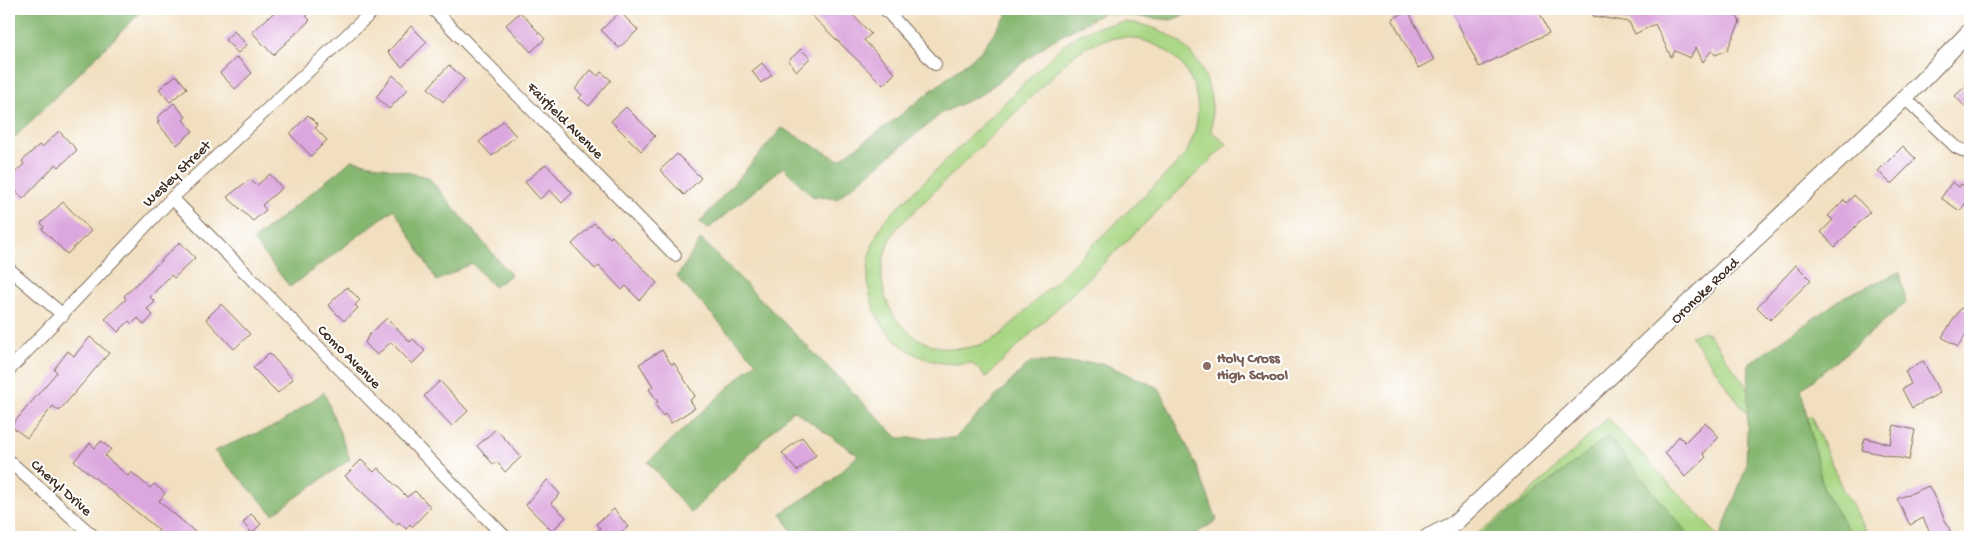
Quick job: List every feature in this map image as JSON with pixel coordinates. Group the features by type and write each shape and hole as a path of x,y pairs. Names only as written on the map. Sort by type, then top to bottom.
{"street":[{"name":"Wesley Street","path":"9,370 172,198 376,9"},
{"name":"Fairfield Avenue","path":"433,9 675,255"},
{"path":"885,9 935,64"},
{"name":"Oronoke Road","path":"1428,537 1454,524 1905,98 1970,31"},
{"path":"1905,98 1956,147 1970,154"},
{"name":"Como Avenue","path":"172,198 505,537"},
{"path":"9,269 62,315"},
{"name":"Cheryl Drive","path":"9,461 94,537"}],"green space":[{"path":"9,9 144,9 9,143"},
{"path":"1011,9 1200,9 1171,20 1103,13 1050,42 982,94 942,113 837,199 812,196 783,167 708,229 700,222 782,128 839,160 893,121 980,52"},
{"path":"1126,22 1147,26 1165,33 1181,44 1194,57 1203,72 1209,90 1212,110 1211,131 1227,144 986,377 972,363 943,363 917,355 896,341 881,322 871,299 868,274 872,247 884,221 1061,47 1084,33","holes":["1125,37 1147,42 1166,51 1180,63 1191,79 1196,97 1197,117 1193,137 1183,158 999,336 971,347 945,348 922,340 902,326 889,306 882,282 884,256 896,229 1077,53 1090,45 1110,39"]},
{"path":"352,160 428,177 511,275 494,287 472,263 437,281 394,209 290,287 253,240"},
{"path":"701,239 898,438 955,438 1030,362 1102,363 1159,388 1197,467 1217,520 1191,537 795,537 781,513 830,482 858,455 793,410 691,513 648,462 756,362 677,277"},
{"path":"1900,272 1906,303 1801,390 1824,491 1853,537 1720,537 1746,468 1749,364 1845,296"},
{"path":"1701,332 1709,334 1780,434 1811,416 1841,486 1870,537 1722,537 1795,481 1691,336"},
{"path":"324,392 350,459 273,514 214,451 279,424"},
{"path":"1608,418 1719,537 1473,537 1519,503"},
{"path":"1608,436 1690,537 1479,537"}],"building":[{"path":"278,9 313,9 306,16 310,20 273,55 252,32"},
{"path":"805,9 847,9 871,34 864,40 895,73 883,85"},
{"path":"1451,9 1538,9 1549,33 1479,67"},
{"path":"1593,9 1733,9 1740,22 1727,50 1715,55 1712,50 1703,62 1696,47 1690,58 1675,51 1671,57 1655,24 1635,34 1629,22 1593,16"},
{"path":"1408,11 1434,60 1418,68 1392,19"},
{"path":"520,12 545,39 531,52 506,25"},
{"path":"620,12 638,30 619,48 601,30"},
{"path":"411,26 427,42 402,67 388,52"},
{"path":"234,31 247,45 238,53 225,40"},
{"path":"801,49 810,58 797,71 788,61"},
{"path":"237,57 252,73 235,89 220,73"},
{"path":"762,63 772,75 761,83 752,71"},
{"path":"449,65 464,79 443,102 428,88"},
{"path":"591,70 598,76 601,72 611,80 589,106 579,98 582,95 575,89"},
{"path":"176,75 187,88 170,102 159,89"},
{"path":"393,75 408,89 389,109 376,97"},
{"path":"1970,82 1970,112 1955,96"},
{"path":"174,103 186,117 183,120 193,131 177,145 157,123 159,121 157,118"},
{"path":"626,107 655,136 641,151 611,121"},
{"path":"308,115 318,125 315,128 327,140 311,156 290,134"},
{"path":"503,121 516,136 492,156 479,142"},
{"path":"59,131 77,150 59,167 56,164 23,199 9,183 9,178 24,164 22,161 39,145 42,147"},
{"path":"1903,146 1916,159 1891,184 1878,171"},
{"path":"677,154 701,178 684,195 660,170"},
{"path":"546,164 572,193 562,203 550,190 540,199 525,182"},
{"path":"270,174 282,188 262,205 266,210 253,221 227,197 250,179 256,186"},
{"path":"1952,182 1959,187 1961,184 1970,190 1970,197 1960,211 1941,198"},
{"path":"1854,195 1870,212 1835,247 1821,232 1833,220 1828,216 1844,200 1847,203"},
{"path":"63,202 91,231 67,254 42,229 44,227 41,223"},
{"path":"594,223 610,238 612,236 657,283 639,300 626,286 622,290 599,266 595,269 572,244"},
{"path":"180,242 195,258 174,278 171,275 150,297 155,302 147,309 153,315 144,325 138,318 132,324 129,321 118,332 105,319 126,299 124,296"},
{"path":"1796,265 1811,280 1770,320 1757,307"},
{"path":"347,287 360,300 355,305 358,308 344,321 328,305"},
{"path":"221,304 250,334 234,349 206,319"},
{"path":"1961,308 1970,314 1970,328 1958,347 1942,337"},
{"path":"387,318 410,342 413,339 425,351 412,364 391,342 377,355 365,343 368,336"},
{"path":"90,337 109,353 59,411 53,406 27,438 11,426 57,372 54,369 68,351 74,356"},
{"path":"662,350 671,364 674,363 695,396 690,400 695,408 671,423 665,414 663,416 655,404 658,402 649,389 653,386 639,364"},
{"path":"269,353 293,379 278,393 253,368"},
{"path":"1923,361 1940,393 1912,408 1902,389 1911,384 1905,371"},
{"path":"440,381 468,411 452,426 424,396"},
{"path":"1705,422 1719,437 1703,454 1706,457 1685,477 1665,453 1679,436 1685,442"},
{"path":"1894,425 1915,430 1909,460 1862,450 1865,438 1890,444"},
{"path":"496,429 521,457 505,472 497,462 493,464 477,446"},
{"path":"802,437 816,455 797,471 782,453"},
{"path":"101,441 111,449 105,456 128,476 131,472 150,488 154,484 165,493 159,501 201,537 153,537 159,530 74,461 90,443 95,448"},
{"path":"361,460 374,472 378,468 407,497 415,491 431,507 412,527 410,524 406,529 399,522 397,525 345,476"},
{"path":"547,480 560,494 551,503 566,517 552,531 526,505"},
{"path":"1929,486 1953,537 1932,537 1923,518 1910,525 1897,499"},
{"path":"614,509 628,527 615,537 590,537 600,528 596,524"},
{"path":"251,514 261,524 252,533 243,523"}],"place":[{"name":"Holy Cross High School","path":"1207,366"}]}
